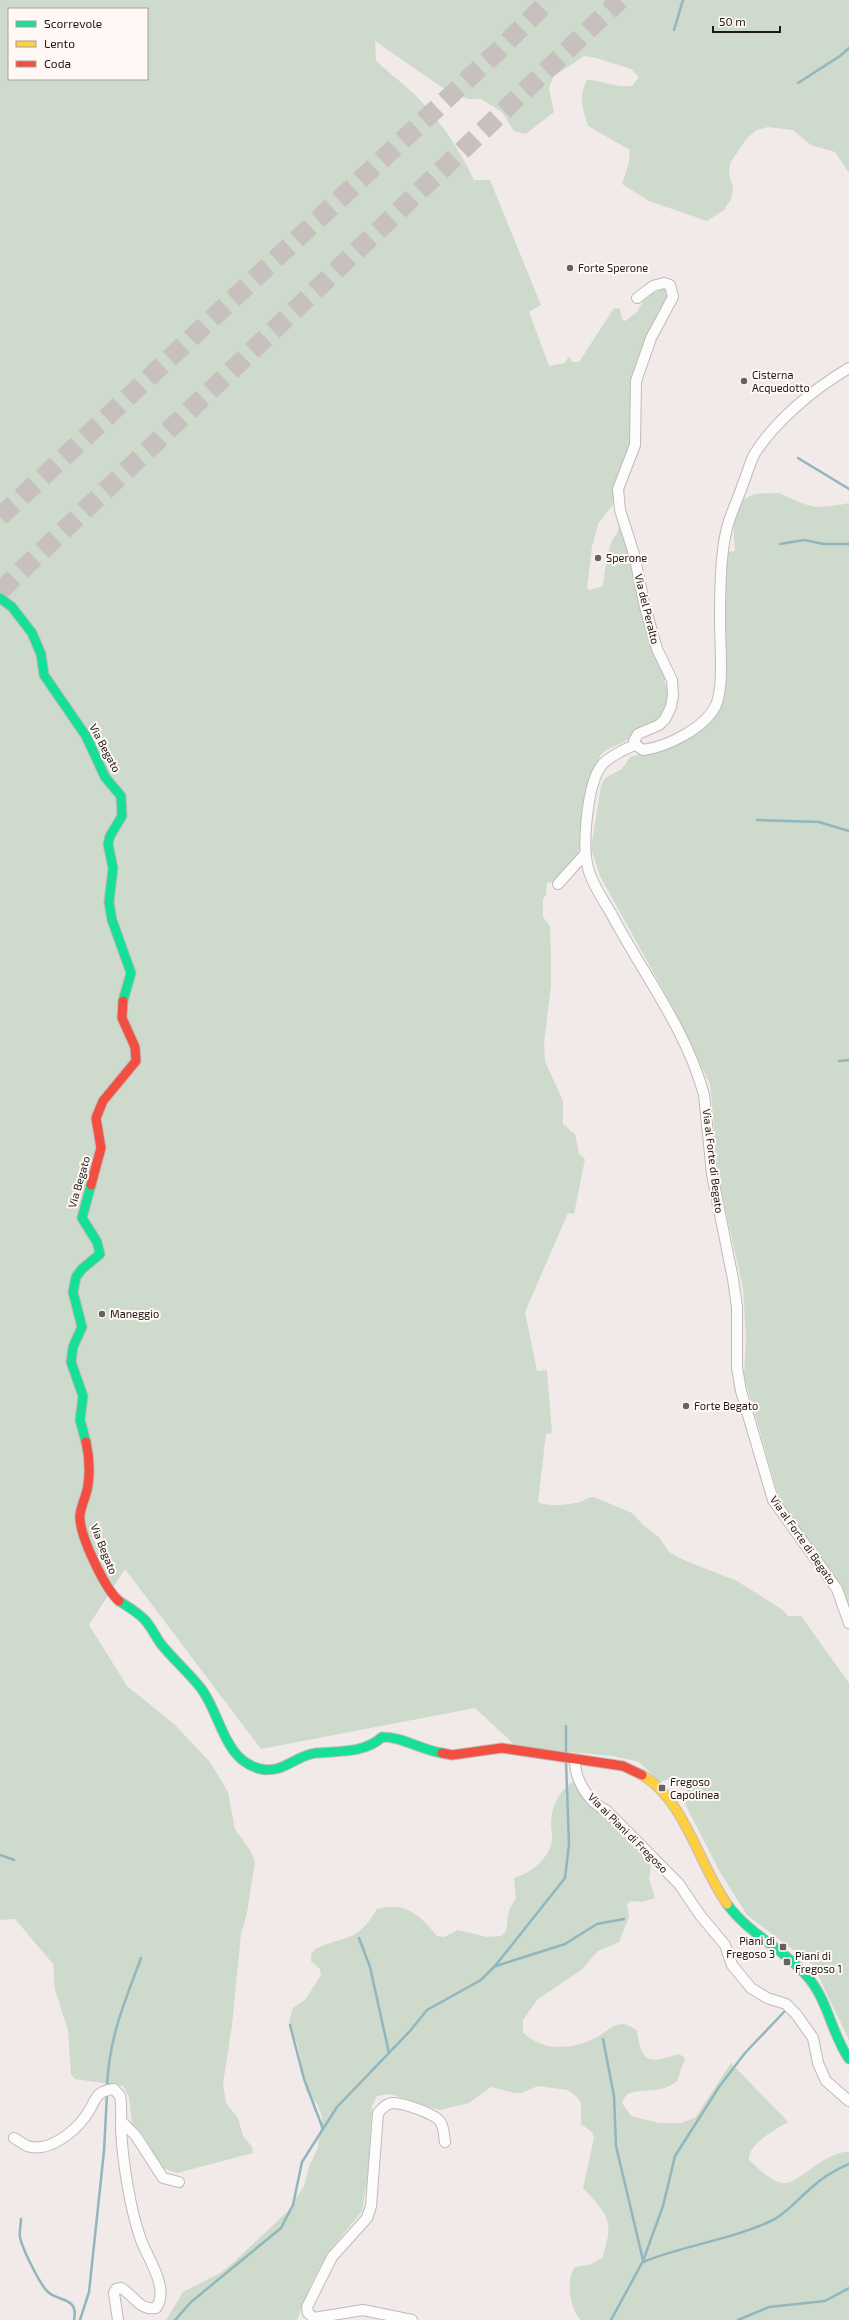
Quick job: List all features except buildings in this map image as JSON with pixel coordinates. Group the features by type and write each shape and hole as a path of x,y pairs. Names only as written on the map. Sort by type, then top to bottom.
{"street":[{"name":"Via del Peralto","path":"636,745 634,740 638,734 659,725 665,719 671,707 674,695 672,680 657,649 645,607 634,554 618,499 622,477 635,445 636,381 651,338 673,297 673,291 670,285 664,282 653,286 637,298"},
{"path":"636,745 643,750 660,748 677,739 707,716 716,705 721,664 722,572 728,522 754,455 766,437 789,414 812,394 849,368"},
{"name":"Via Begato","path":"0,598 12,607 32,633 40,654 44,675 86,736 105,777 121,796 122,801 122,816 114,827 108,844 113,868 109,902 112,920 131,972 123,1002 122,1018 135,1048 136,1061 103,1101 98,1114 97,1130 101,1148 82,1218 97,1242 100,1254 82,1269 76,1277 73,1292 82,1327 73,1347 71,1362 74,1375 83,1396 80,1420 88,1452 88,1485 80,1515 92,1554 107,1587 117,1599 144,1619 161,1644 206,1697 225,1737 238,1756 247,1765 260,1769 282,1768 314,1752 363,1748 376,1743 382,1737 388,1736 398,1738 426,1751 452,1755 502,1748 575,1759"},
{"name":"Via al Forte di Begato","path":"636,745 626,747 602,764 593,787 585,831 585,854 588,870 676,1027 700,1080 704,1095 716,1202 737,1307 737,1366 741,1391 773,1500 837,1589 849,1624"},
{"path":"558,884 585,854"},
{"path":"575,1759 635,1770 650,1781 668,1800 682,1819 724,1900 735,1916 804,1973 814,1984 822,2000 836,2039 849,2059"},
{"name":"Via ai Piani di Fregoso","path":"575,1759 575,1767 590,1798 597,1806 606,1810 679,1884 693,1906 725,1944 732,1965 751,1988 760,1995 786,2004 796,2014 813,2038 818,2062 826,2082 849,2101"},
{"path":"14,2138 27,2146 41,2147 55,2143 82,2120 98,2094 104,2090 114,2089 120,2096 129,2187 138,2230 152,2261 161,2295 161,2301 156,2308 149,2309 141,2306 126,2291 121,2288 116,2289 114,2293 118,2320"},
{"path":"412,2320 363,2310 324,2318 314,2318 308,2313 307,2307 332,2257 367,2218 371,2206 378,2114 383,2107 392,2102 414,2108 437,2118 442,2124 445,2142"},
{"path":"122,2122 136,2136 164,2178 179,2182"}],"green space":[{"path":"0,0 849,0 849,173 835,152 811,145 793,130 768,127 757,130 747,138 730,163 729,175 733,187 731,199 724,210 707,221 649,201 622,184 629,162 630,150 588,126 582,103 584,86 587,80 620,86 632,86 639,77 631,69 596,58 584,56 553,77 549,88 554,112 526,134 514,131 502,112 481,99 469,99 450,93 375,41 376,61 425,105 456,147 474,180 490,180 541,305 529,312 549,366 565,363 569,356 572,362 579,362 614,308 620,309 622,319 625,321 637,312 647,294 657,292 664,287 670,289 667,302 634,370 632,380 634,440 621,470 612,506 598,524 592,547 587,588 589,590 601,587 603,585 609,550 614,537 617,534 621,516 667,677 664,682 672,695 661,719 632,734 629,739 605,751 600,756 595,770 581,845 575,861 556,881 547,883 546,895 543,899 543,917 550,926 551,958 551,986 544,1043 545,1061 563,1101 563,1124 575,1134 579,1154 585,1159 574,1214 568,1213 525,1312 537,1371 547,1370 552,1433 546,1434 538,1502 547,1505 562,1505 594,1497 632,1513 644,1526 659,1537 669,1552 686,1561 737,1581 783,1610 788,1616 801,1616 849,1683 849,2040 813,1965 747,1915 720,1872 683,1800 687,1789 678,1776 660,1782 639,1762 613,1756 517,1747 475,1708 261,1749 125,1569 89,1625 127,1686 175,1725 210,1762 228,1792 235,1829 250,1850 255,1861 247,1913 241,1934 232,2025 223,2084 226,2103 238,2118 243,2136 252,2147 253,2153 177,2173 160,2167 145,2138 132,2124 129,2097 123,2086 75,2079 71,2074 68,2030 55,1990 53,1964 15,1919 0,1920"},
{"path":"779,493 806,505 820,507 849,503 849,1609 843,1589 780,1502 744,1376 746,1338 743,1288 719,1181 710,1084 667,997 600,876 591,848 601,786 605,778 622,769 630,757 680,743 706,724 719,708 722,701 722,605 728,552 735,551 735,514 742,501 751,495"},
{"path":"573,1782 648,1862 651,1867 649,1879 655,1898 643,1902 631,1901 627,1904 629,1917 619,1942 598,1951 581,1970 537,2000 523,2020 523,2032 538,2043 556,2047 565,2047 584,2043 596,2038 614,2026 620,2024 630,2026 637,2031 641,2050 649,2059 660,2059 679,2054 685,2058 677,2081 665,2088 630,2093 626,2096 622,2103 631,2116 659,2123 681,2123 695,2118 731,2063 788,2122 777,2128 757,2143 749,2155 749,2160 764,2174 777,2182 788,2183 830,2157 840,2153 849,2152 849,2320 581,2320 574,2309 570,2294 570,2279 572,2272 575,2267 589,2265 602,2258 608,2235 607,2219 598,2205 583,2188 594,2138 592,2132 581,2124 581,2103 578,2098 568,2090 538,2086 521,2093 491,2087 469,2103 440,2110 390,2094 377,2096 372,2106 368,2174 362,2211 327,2254 311,2284 297,2320 166,2320 183,2292 222,2272 234,2262 287,2212 304,2186 309,2167 318,2147 322,2118 318,2105 306,2091 298,2047 289,2021 293,2008 305,2000 321,1975 320,1969 311,1961 311,1954 315,1949 357,1933 370,1920 377,1909 387,1907 397,1907 412,1912 425,1922 437,1936 444,1937 458,1930 487,1937 501,1936 506,1931 509,1910 516,1898 514,1878 533,1869 547,1853 552,1840 551,1819 554,1806 560,1795 568,1785"}],"waterway":[{"path":"605,4 607,0"},
{"path":"674,30 683,0"},
{"path":"798,83 840,56 849,48"},
{"path":"798,458 849,489"},
{"path":"780,544 804,540 824,544 849,544"},
{"path":"757,820 819,822 849,831"},
{"path":"839,1061 849,1060"},
{"path":"566,1726 566,1753"},
{"path":"175,2320 191,2302 281,2228 293,2205 302,2162 337,2107 410,2031 427,2010 481,1980 495,1966 565,1878 569,1844 566,1762"},
{"path":"0,1855 14,1860"},
{"path":"496,1966 565,1944 597,1924 624,1919"},
{"path":"359,1938 370,1967 389,2053"},
{"path":"107,2087 108,2069 114,2036 123,2006 141,1958"},
{"path":"611,2320 643,2261 663,2206 675,2156 719,2087 745,2053 784,2012"},
{"path":"290,2025 304,2079 323,2129"},
{"path":"603,2039 614,2096 616,2146 643,2260"},
{"path":"80,2320 89,2292 104,2151 107,2094"},
{"path":"643,2262 675,2251 740,2233 771,2221 787,2210 820,2181 849,2164"},
{"path":"21,2219 20,2237 36,2274 48,2292 67,2301 74,2307 74,2320"},
{"path":"738,2320 769,2307 825,2301 849,2288"}],"tunnel":[{"path":"0,517 499,50 549,0"},
{"path":"0,591 620,0"}],"traffic: fast":[{"path":"0,598 12,607 32,633 41,654 44,675 86,736 105,777 121,796 122,816 110,836 108,844 113,868 109,902 112,920 131,973 123,1001"},
{"path":"86,1442 80,1420 83,1396 71,1362 73,1347 82,1327 73,1292 76,1277 82,1269 100,1254 97,1242 82,1218 91,1185"},
{"path":"119,1601 144,1619 170,1655 200,1687 207,1698 224,1735 238,1756 248,1764 261,1769 276,1769 309,1754 360,1749 382,1737 398,1739 442,1753"},
{"path":"727,1904 755,1933 797,1965 806,1975 825,2005 838,2038 849,2059"}],"traffic: slow":[{"path":"642,1775 657,1786 669,1800 690,1834 708,1871 727,1904"}],"traffic: jam":[{"path":"91,1185 101,1148 96,1118 103,1101 136,1061 135,1047 122,1018 123,1001"},
{"path":"86,1442 89,1463 89,1480 80,1515 83,1534 100,1573 113,1595 119,1601"},
{"path":"442,1753 452,1755 502,1748 623,1766 642,1775"}],"place":[{"name":"Forte Sperone","path":"570,268"},
{"name":"Cisterna Acquedotto","path":"744,381"},
{"name":"Sperone","path":"598,558"},
{"name":"Maneggio","path":"102,1314"},
{"name":"Forte Begato","path":"686,1406"},
{"name":"Fregoso Capolinea","path":"662,1788"},
{"name":"Piani di Fregoso 3","path":"783,1947"},
{"name":"Piani di Fregoso 1","path":"787,1962"}]}
